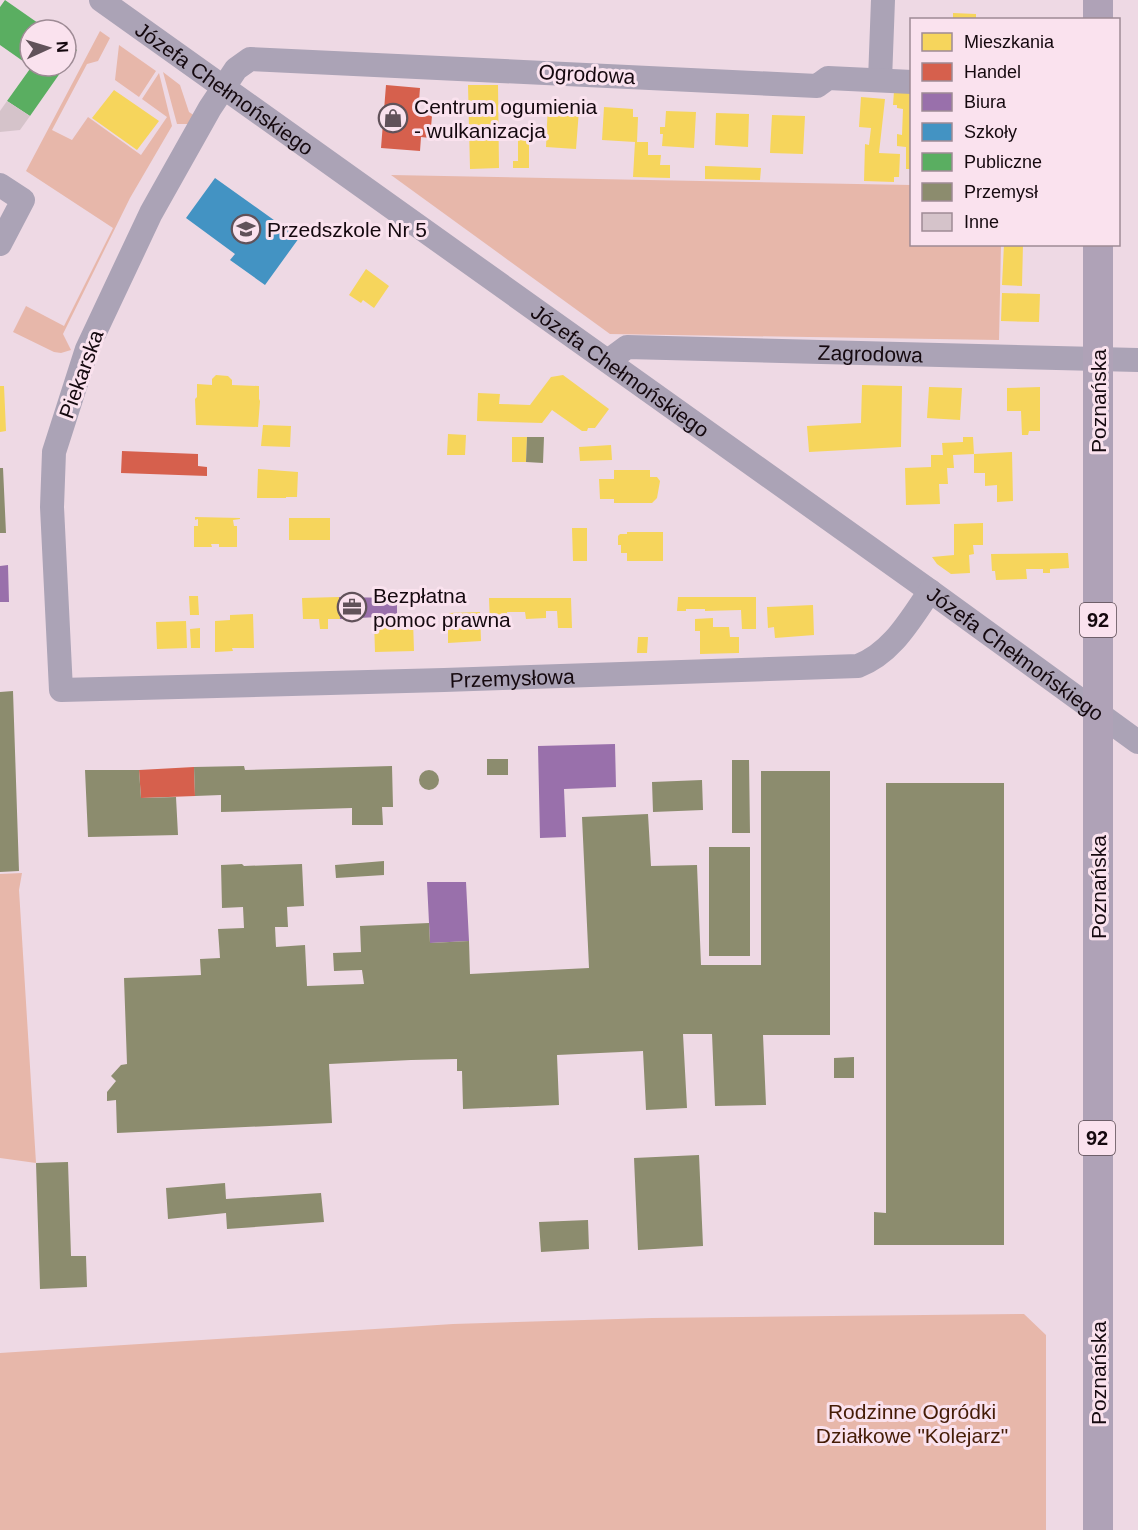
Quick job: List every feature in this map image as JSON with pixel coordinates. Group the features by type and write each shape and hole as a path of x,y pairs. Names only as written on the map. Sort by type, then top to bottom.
{"main road":[{"path":"1098,0 1098,18"},
{"name":"Poznańska","path":"1098,246 1098,1530"}],"street":[{"name":"Józefa Chełmońskiego","path":"101,0 1138,742"},
{"path":"883,0 880,80 910,82"},
{"name":"Ogrodowa","path":"224,87 236,69 250,58 817,86 828,78 880,80"},
{"name":"Piekarska","path":"61,690 52,507 54,452 81,366 112,294 151,213 205,116 224,87"},
{"path":"0,185 23,200 0,244"},
{"name":"Zagrodowa","path":"608,362 627,347 1138,360"},
{"name":"Przemysłowa","path":"61,690 467,680 715,669 858,666 873,660 887,649 930,591"}],"green space":[{"path":"100,31 110,38 98,61 87,64 52,130 72,140 88,117 141,155 167,117 142,99 159,73 172,126 130,198 63,334 71,350 61,353 54,352 13,332 26,306 64,326 113,228 26,171 75,78 78,78 78,73"},
{"path":"119,45 156,71 139,97 115,80"},
{"path":"163,72 180,85 189,112 195,116 190,124 177,124"},
{"path":"391,175 910,185 910,246 1001,246 999,340 610,334"},
{"path":"22,873 19,890 36,1163 0,1158 0,874"},
{"name":"Rodzinne Ogródki Działkowe \"Kolejarz\"","path":"1024,1314 1046,1335 1046,1530 0,1530 0,1353 453,1324 652,1318"}],"building: Mieszkania":[{"path":"953,13 976,14 976,18 953,18"},
{"path":"468,85 498,85 499,168 470,169"},
{"path":"114,90 159,121 137,150 92,118"},
{"path":"894,91 910,91 910,169 906,169 906,147 897,146 897,134 902,135 903,109 893,105"},
{"path":"861,97 885,99 879,153 900,154 899,177 894,177 894,182 864,181 865,144 869,145 871,128 859,127"},
{"path":"548,103 562,104 562,109 579,110 576,149 546,147"},
{"path":"604,107 633,109 633,117 638,117 637,142 648,142 648,155 661,155 660,165 670,165 670,178 633,177 635,142 602,140"},
{"path":"666,111 696,112 694,148 662,146 663,134 660,134 660,127 665,127"},
{"path":"716,113 749,114 748,147 715,145"},
{"path":"772,115 805,116 803,154 770,153"},
{"path":"518,138 529,138 529,168 513,168 513,161 518,161"},
{"path":"705,166 761,168 760,180 705,179"},
{"path":"1004,246 1023,246 1022,286 1002,285"},
{"path":"366,269 389,286 374,308 363,300 361,303 349,295"},
{"path":"1002,293 1040,294 1039,322 1001,321"},
{"path":"216,375 228,376 232,380 232,385 259,386 258,427 196,425 197,384 212,385 212,379"},
{"path":"563,375 609,409 595,428 582,431 552,410 542,423 477,421 478,393 500,394 499,404 530,405 551,377"},
{"path":"862,385 902,386 901,447 809,452 807,426 861,423"},
{"path":"0,386 4,386 6,431 0,432"},
{"path":"929,387 962,388 960,420 927,418"},
{"path":"1040,387 1040,431 1029,431 1028,435 1022,435 1021,411 1007,411 1007,388"},
{"path":"263,425 291,426 290,447 261,446"},
{"path":"448,434 466,435 465,455 447,455"},
{"path":"512,437 527,437 526,462 512,462"},
{"path":"963,437 973,437 974,454 953,455 954,468 947,468 948,484 939,484 940,504 906,505 905,468 931,467 931,455 943,455 942,443 963,442"},
{"path":"611,445 612,460 580,461 579,447"},
{"path":"1012,452 1013,501 997,502 997,485 985,486 985,473 974,473 974,454"},
{"path":"258,469 298,472 297,497 257,498"},
{"path":"614,470 650,470 650,477 657,477 660,481 657,498 652,503 614,503 614,499 600,499 599,479 614,479"},
{"path":"195,517 240,518 233,520 234,526 237,526 237,547 219,547 219,544 211,544 212,547 194,547 194,526 198,526 198,519 195,520"},
{"path":"289,518 330,518 330,540 289,540"},
{"path":"983,523 983,545 973,545 974,554 969,555 970,573 951,574 937,564 932,557 954,555 954,524"},
{"path":"572,528 587,528 587,561 573,561"},
{"path":"627,532 663,532 663,561 627,561 627,553 621,553 621,545 618,545 618,536 627,534"},
{"path":"1068,553 1069,568 1050,569 1050,573 1043,573 1043,569 1026,569 1027,579 996,580 995,571 992,571 991,554"},
{"path":"189,596 198,596 199,615 190,615"},
{"path":"339,597 340,619 328,619 328,629 320,629 319,619 303,619 302,598"},
{"path":"678,597 756,597 756,629 742,629 741,610 686,609 686,611 677,611"},
{"path":"489,598 571,598 572,628 558,628 557,611 546,611 546,618 526,619 525,612 507,612 508,625 490,625"},
{"path":"813,605 814,635 775,638 774,627 768,628 767,607"},
{"path":"480,612 481,641 448,643 448,613"},
{"path":"253,614 254,648 232,648 233,651 215,652 215,621 230,620 230,615"},
{"path":"713,618 713,627 729,627 730,637 739,637 739,653 700,654 700,631 695,631 695,619"},
{"path":"413,620 414,651 375,652 374,621"},
{"path":"186,621 187,648 157,649 156,622"},
{"path":"200,628 200,648 191,648 190,629"},
{"path":"638,637 648,637 647,653 637,653"}],"building: Handel":[{"path":"386,85 420,88 418,114 432,116 430,138 421,137 420,151 381,148"},
{"path":"122,451 198,454 198,466 207,467 207,476 121,473"},
{"path":"194,767 195,796 141,798 139,770"}],"building: Biura":[{"path":"8,565 9,602 0,602 0,566"},
{"path":"339,597 397,598 397,616 340,619"},
{"path":"615,744 616,787 564,789 566,837 540,838 538,746"},
{"path":"427,882 466,882 469,941 430,943"}],"building: Szkoły":[{"path":"215,178 299,238 265,285 230,260 235,254 186,218"}],"building: Publiczne":[{"path":"5,0 31,18 18,18 18,58 0,45 0,7"},
{"path":"23,78 57,78 30,116 7,101"}],"building: Przemysł":[{"path":"527,437 544,437 543,463 526,462"},
{"path":"0,468 3,468 6,533 0,533"},
{"path":"13,691 19,871 0,872 0,692"},
{"path":"487,759 508,759 508,775 487,775"},
{"path":"732,760 749,760 750,833 732,833"},
{"path":"244,766 245,770 392,766 393,807 382,807 383,825 352,825 352,808 221,812 221,795 195,796 194,767"},
{"path":"85,770 139,770 141,798 176,797 178,835 88,837"},
{"path":"425,770 433,770 439,776 439,784 433,790 425,790 419,784 419,776"},
{"path":"761,771 830,771 830,1035 763,1035 766,1105 715,1106 712,1034 683,1034 687,1108 646,1110 643,1051 557,1055 559,1105 463,1109 462,1071 457,1071 457,1059 411,1060 329,1064 332,1123 117,1133 116,1100 107,1101 107,1092 116,1081 111,1076 121,1065 127,1064 124,978 201,975 200,959 220,958 218,929 244,928 243,907 222,908 221,865 302,864 304,906 287,907 288,927 275,927 276,947 305,945 307,986 364,984 362,970 334,971 333,953 361,952 360,926 429,923 430,943 469,941 470,974 589,968 582,817 648,814 651,866 697,865 701,965 761,965"},
{"path":"702,780 703,810 653,812 652,782"},
{"path":"886,783 1004,783 1004,1245 874,1245 874,1212 886,1213"},
{"path":"709,847 750,847 750,956 709,956"},
{"path":"384,861 384,875 336,878 335,865"},
{"path":"854,1057 854,1078 834,1078 834,1058"},
{"path":"699,1155 703,1246 638,1250 634,1158"},
{"path":"68,1162 71,1256 86,1256 87,1287 40,1289 36,1163"},
{"path":"225,1183 226,1199 321,1193 324,1222 227,1229 226,1213 168,1219 166,1188"},
{"path":"588,1220 589,1249 541,1252 539,1222"}],"building: Inne":[{"path":"7,101 30,116 20,130 0,132 0,111"}],"place":[{"name":"Centrum ogumienia - wulkanizacja","path":"393,118"},
{"name":"Przedszkole Nr 5","path":"246,229"},
{"name":"Bezpłatna pomoc prawna","path":"352,607"}]}
